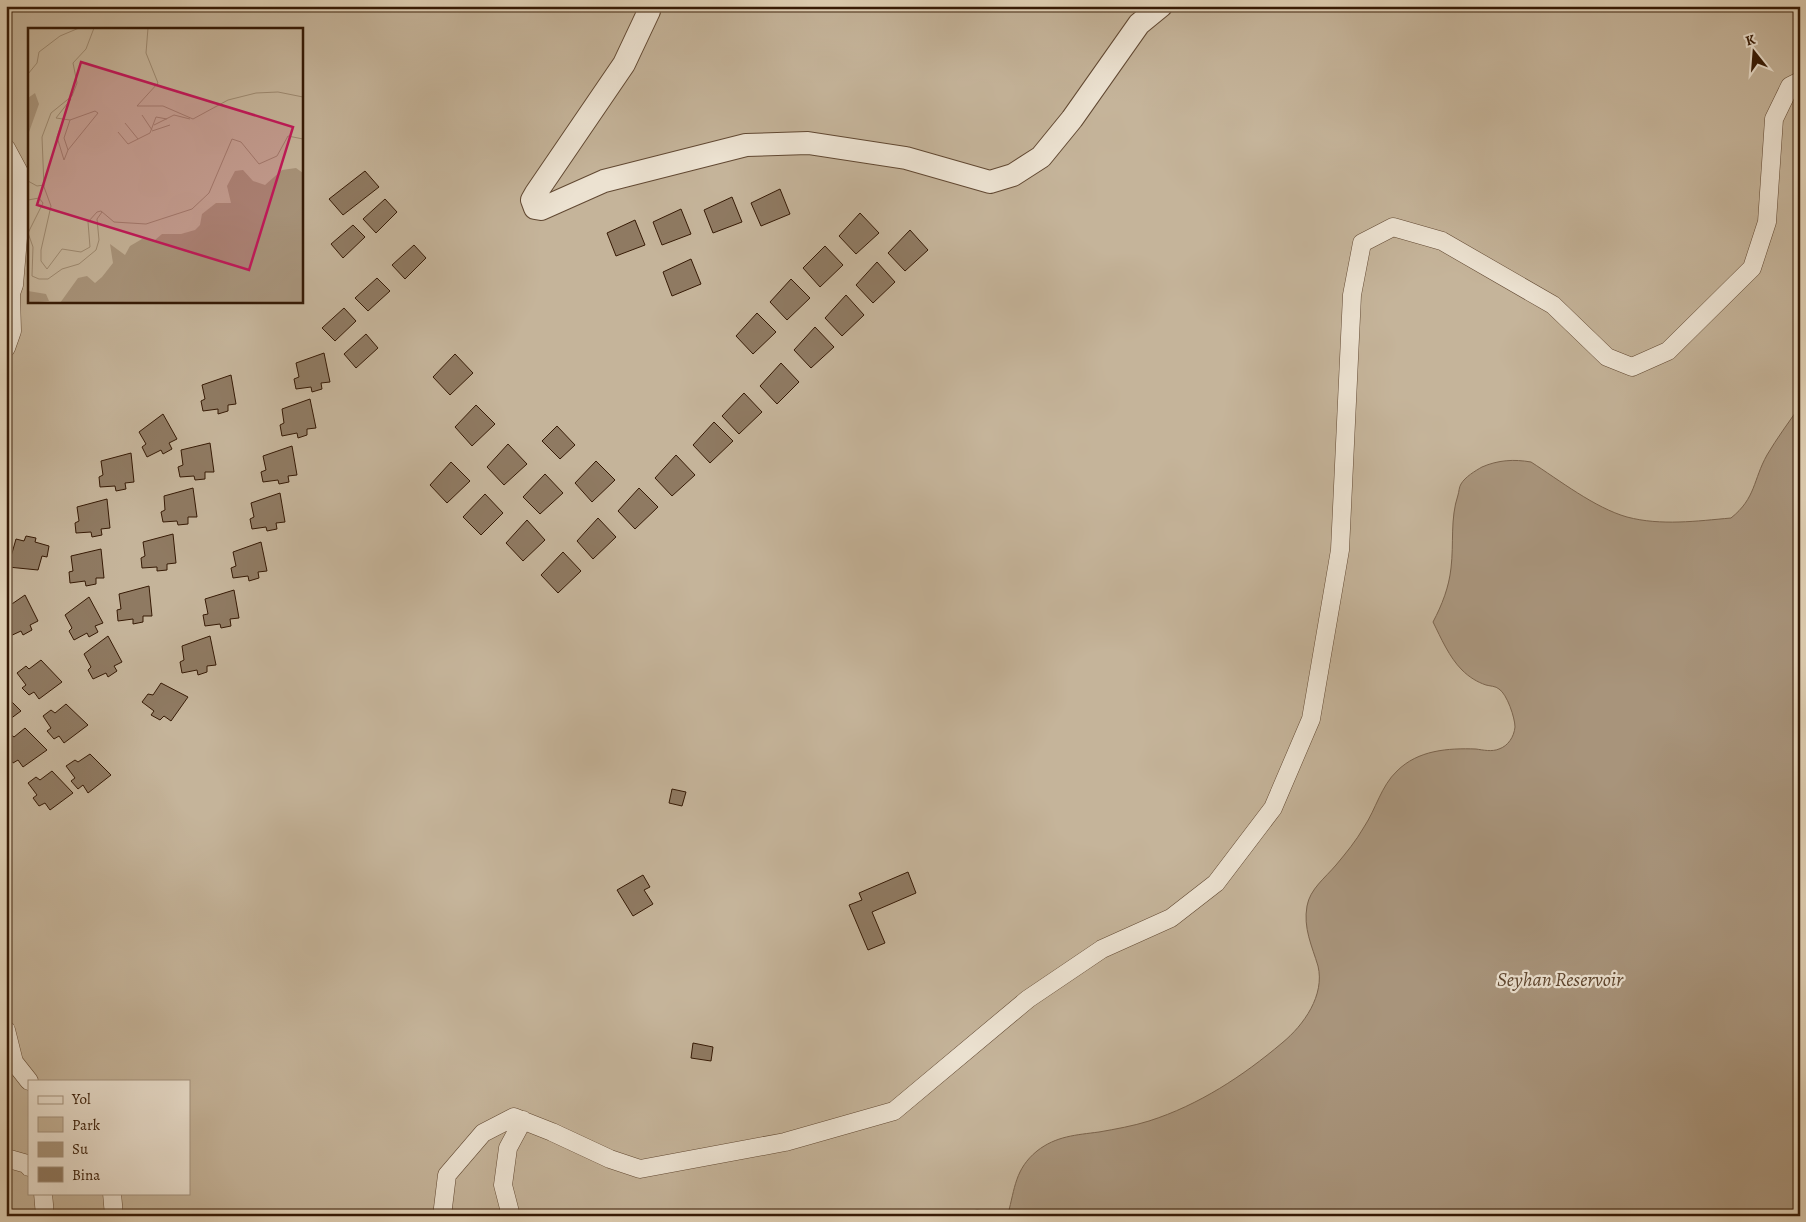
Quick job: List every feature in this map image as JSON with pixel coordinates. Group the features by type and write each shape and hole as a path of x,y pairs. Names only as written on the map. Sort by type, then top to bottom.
{"street":[{"path":"650,6 624,64 532,200 535,208 541,209 604,181 746,145 808,143 906,158 990,182 998,180 1012,175 1041,157 1072,119 1139,24 1161,6"},
{"path":"442,1216 447,1175 483,1133 514,1116 610,1159 640,1169 785,1142 894,1111 1028,999 1102,949 1171,918 1216,883 1273,808 1311,719 1340,550 1352,295 1362,243 1393,227 1442,241 1554,305 1607,357 1632,367 1668,351 1752,268 1767,222 1774,120 1790,86 1800,81"},
{"path":"6,148 20,174 20,215 14,285 9,300 12,331 6,348"},
{"path":"7,1040 14,1062 28,1080"},
{"path":"511,1216 503,1185 508,1148 523,1120"},
{"path":"6,1158 28,1166"},
{"path":"43,1194 45,1216"},
{"path":"112,1194 114,1216"}],"green space":[{"path":"6,6 1800,6 1800,1216 6,1216"}],"water":[{"name":"Seyhan Reservoir","path":"1800,406 1800,1216 944,1216 977,1210 1008,1214 1014,1187 1020,1172 1030,1158 1044,1146 1066,1137 1143,1123 1185,1107 1236,1078 1282,1043 1298,1027 1311,1009 1318,988 1318,966 1306,922 1307,906 1311,894 1358,837 1391,777 1405,764 1424,755 1455,749 1496,750 1502,748 1510,741 1515,723 1505,696 1498,688 1486,685 1470,677 1457,665 1433,622 1449,582 1454,513 1460,487 1465,479 1482,467 1494,463 1512,460 1525,461 1531,462 1602,507 1627,517 1666,522 1731,518 1750,496 1767,455"}],"building":[{"path":"365,171 379,187 343,215 329,199"},
{"path":"780,189 790,214 761,226 751,203"},
{"path":"732,197 742,222 713,233 704,210"},
{"path":"385,199 397,212 376,233 363,219"},
{"path":"681,209 691,234 662,245 653,222"},
{"path":"860,213 879,233 856,254 839,236"},
{"path":"635,220 645,245 616,256 607,233"},
{"path":"353,225 365,237 343,258 331,244"},
{"path":"910,230 928,250 905,271 888,253"},
{"path":"414,245 426,258 405,279 392,265"},
{"path":"825,246 843,265 820,287 803,268"},
{"path":"691,259 701,284 672,296 663,272"},
{"path":"877,262 895,282 873,303 856,285"},
{"path":"377,278 390,291 368,311 355,298"},
{"path":"791,279 810,298 787,320 770,302"},
{"path":"846,295 864,315 842,336 825,318"},
{"path":"344,308 356,321 335,341 322,328"},
{"path":"757,313 776,332 753,354 736,336"},
{"path":"815,327 834,347 811,368 794,350"},
{"path":"366,334 378,348 356,368 344,354"},
{"path":"324,353 330,382 321,383 322,389 312,392 311,387 296,389 294,379 299,377 296,363"},
{"path":"455,354 473,373 450,395 433,377"},
{"path":"781,363 799,382 777,404 760,386"},
{"path":"231,375 236,404 228,405 228,411 218,414 218,409 203,411 201,401 205,399 202,385"},
{"path":"744,393 762,412 739,434 722,416"},
{"path":"310,399 316,428 307,429 307,435 298,438 297,433 282,436 280,425 284,423 282,409"},
{"path":"476,405 495,424 472,446 455,427"},
{"path":"163,414 177,439 169,443 172,449 163,454 161,450 147,457 142,447 146,444 139,432"},
{"path":"714,422 733,441 710,463 693,445"},
{"path":"557,426 575,445 560,459 542,441"},
{"path":"210,443 214,472 205,472 205,479 195,480 194,476 180,477 178,467 183,465 181,450"},
{"path":"508,444 527,464 504,485 487,467"},
{"path":"292,446 297,475 288,476 289,482 279,484 278,480 263,482 261,472 266,470 263,456"},
{"path":"131,453 134,482 125,483 126,489 116,491 115,486 100,487 99,477 103,475 101,461"},
{"path":"676,455 695,475 672,496 655,478"},
{"path":"596,461 615,480 592,502 575,483"},
{"path":"451,462 470,481 447,503 430,485"},
{"path":"545,474 563,493 540,514 523,497"},
{"path":"193,488 197,517 188,517 188,524 178,525 177,521 163,522 161,512 165,510 164,496"},
{"path":"639,488 658,507 635,529 618,511"},
{"path":"280,493 285,522 276,523 277,529 267,531 266,527 252,529 250,519 254,517 251,503"},
{"path":"485,494 503,513 481,535 463,517"},
{"path":"107,499 110,528 101,529 102,535 92,537 91,532 76,533 75,523 79,521 77,507"},
{"path":"598,518 616,537 593,559 577,541"},
{"path":"527,520 545,540 523,561 506,543"},
{"path":"173,534 176,563 167,564 167,570 157,571 157,567 142,568 141,558 145,556 143,542"},
{"path":"26,536 36,538 35,542 49,546 47,557 42,556 38,570 8,567 16,539 24,541"},
{"path":"261,542 267,571 258,572 259,578 249,581 248,576 233,578 231,568 236,566 233,552"},
{"path":"101,549 104,578 96,578 96,584 86,586 85,581 70,583 69,572 73,571 71,556"},
{"path":"563,552 581,571 558,593 541,575"},
{"path":"149,586 152,616 143,616 143,622 133,624 133,619 118,621 117,610 121,609 119,594"},
{"path":"234,590 239,618 230,619 231,626 221,628 220,624 205,626 203,615 208,614 205,599"},
{"path":"25,595 38,621 30,625 32,630 23,635 21,631 8,637 6,634 6,608"},
{"path":"89,597 103,623 95,626 98,632 89,637 87,633 74,640 69,631 72,628 65,615"},
{"path":"108,636 122,662 114,666 117,671 108,677 106,673 93,679 88,670 91,667 84,654"},
{"path":"210,636 216,665 207,666 207,672 198,675 197,670 182,673 180,662 184,660 182,646"},
{"path":"41,660 62,682 39,699 34,692 29,695 22,688 26,685 17,673 26,666 29,669"},
{"path":"161,683 188,697 171,721 164,716 160,720 151,715 154,711 142,702 148,694 153,695"},
{"path":"6,696 21,711 6,722"},
{"path":"66,704 88,725 64,743 59,736 54,739 47,731 51,728 43,716 51,710 55,713"},
{"path":"25,728 47,750 23,767 18,760 13,763 7,755 10,752 6,747 6,737 10,734 14,737"},
{"path":"90,754 111,775 88,793 83,785 78,789 71,781 75,778 66,766 75,760 78,762"},
{"path":"52,771 73,793 50,810 45,803 39,806 33,798 37,795 28,783 36,777 40,780"},
{"path":"672,789 686,792 682,806 669,803"},
{"path":"908,872 916,893 872,912 885,943 868,950 849,905 862,900 859,893"},
{"path":"643,875 650,887 644,890 653,904 633,916 617,890"},
{"path":"693,1043 713,1047 711,1061 691,1058"}]}
